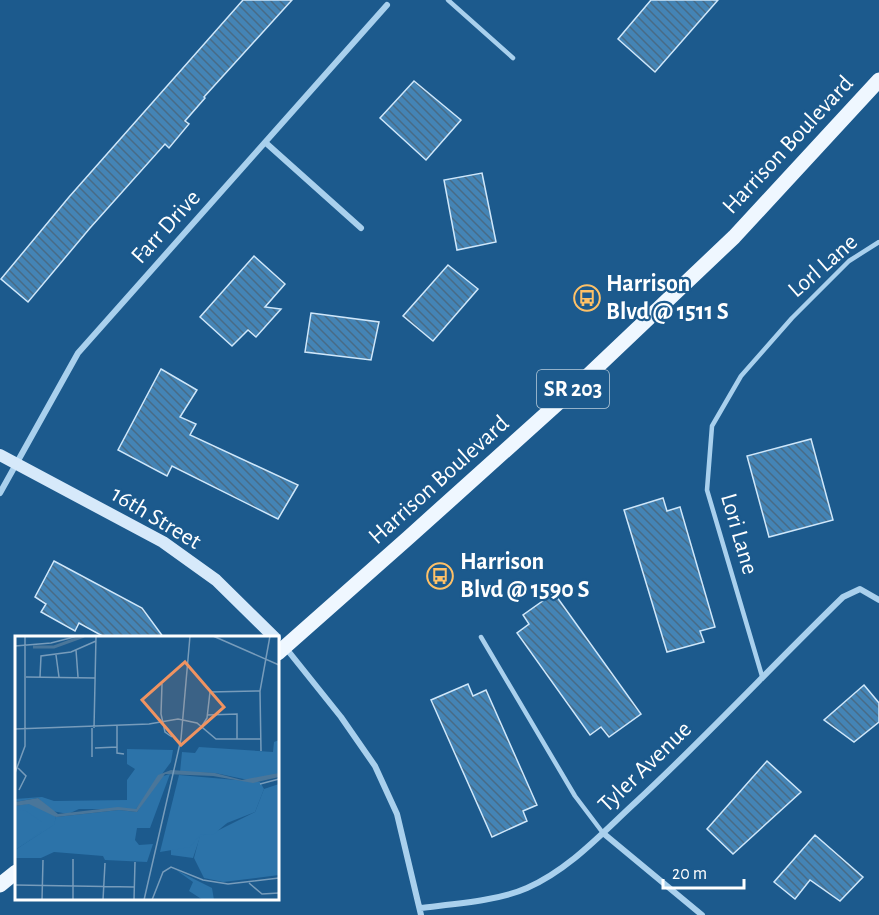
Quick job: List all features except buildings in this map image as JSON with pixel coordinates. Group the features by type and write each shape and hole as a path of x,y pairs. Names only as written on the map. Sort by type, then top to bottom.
{"main road":[{"name":"Harrison Boulevard","path":"279,644 568,394 718,252 879,80"},
{"path":"0,885 15,873"}],"street":[{"name":"Farr Drive","path":"0,493 78,353 387,5"},
{"path":"266,143 361,228"},
{"name":"16th Street","path":"0,455 163,542 216,580 271,636"},
{"name":"Tyler Avenue","path":"420,912 526,889 567,866 682,759 843,597 860,589 879,600"},
{"name":"16th Street","path":"279,644 341,717 375,766 397,814 420,912"},
{"path":"603,833 702,915"}],"lane":[{"path":"448,0 513,58"},
{"name":"Lorl Lane","path":"792,318 849,261 879,242"},
{"name":"Lori Lane","path":"762,676 707,490 712,426 741,376 792,318"},
{"path":"481,637 574,796 603,833"}],"place":[{"name":"Harrison Blvd @ 1511 S","path":"587,298"},
{"name":"Harrison Blvd @ 1590 S","path":"440,576"}]}
